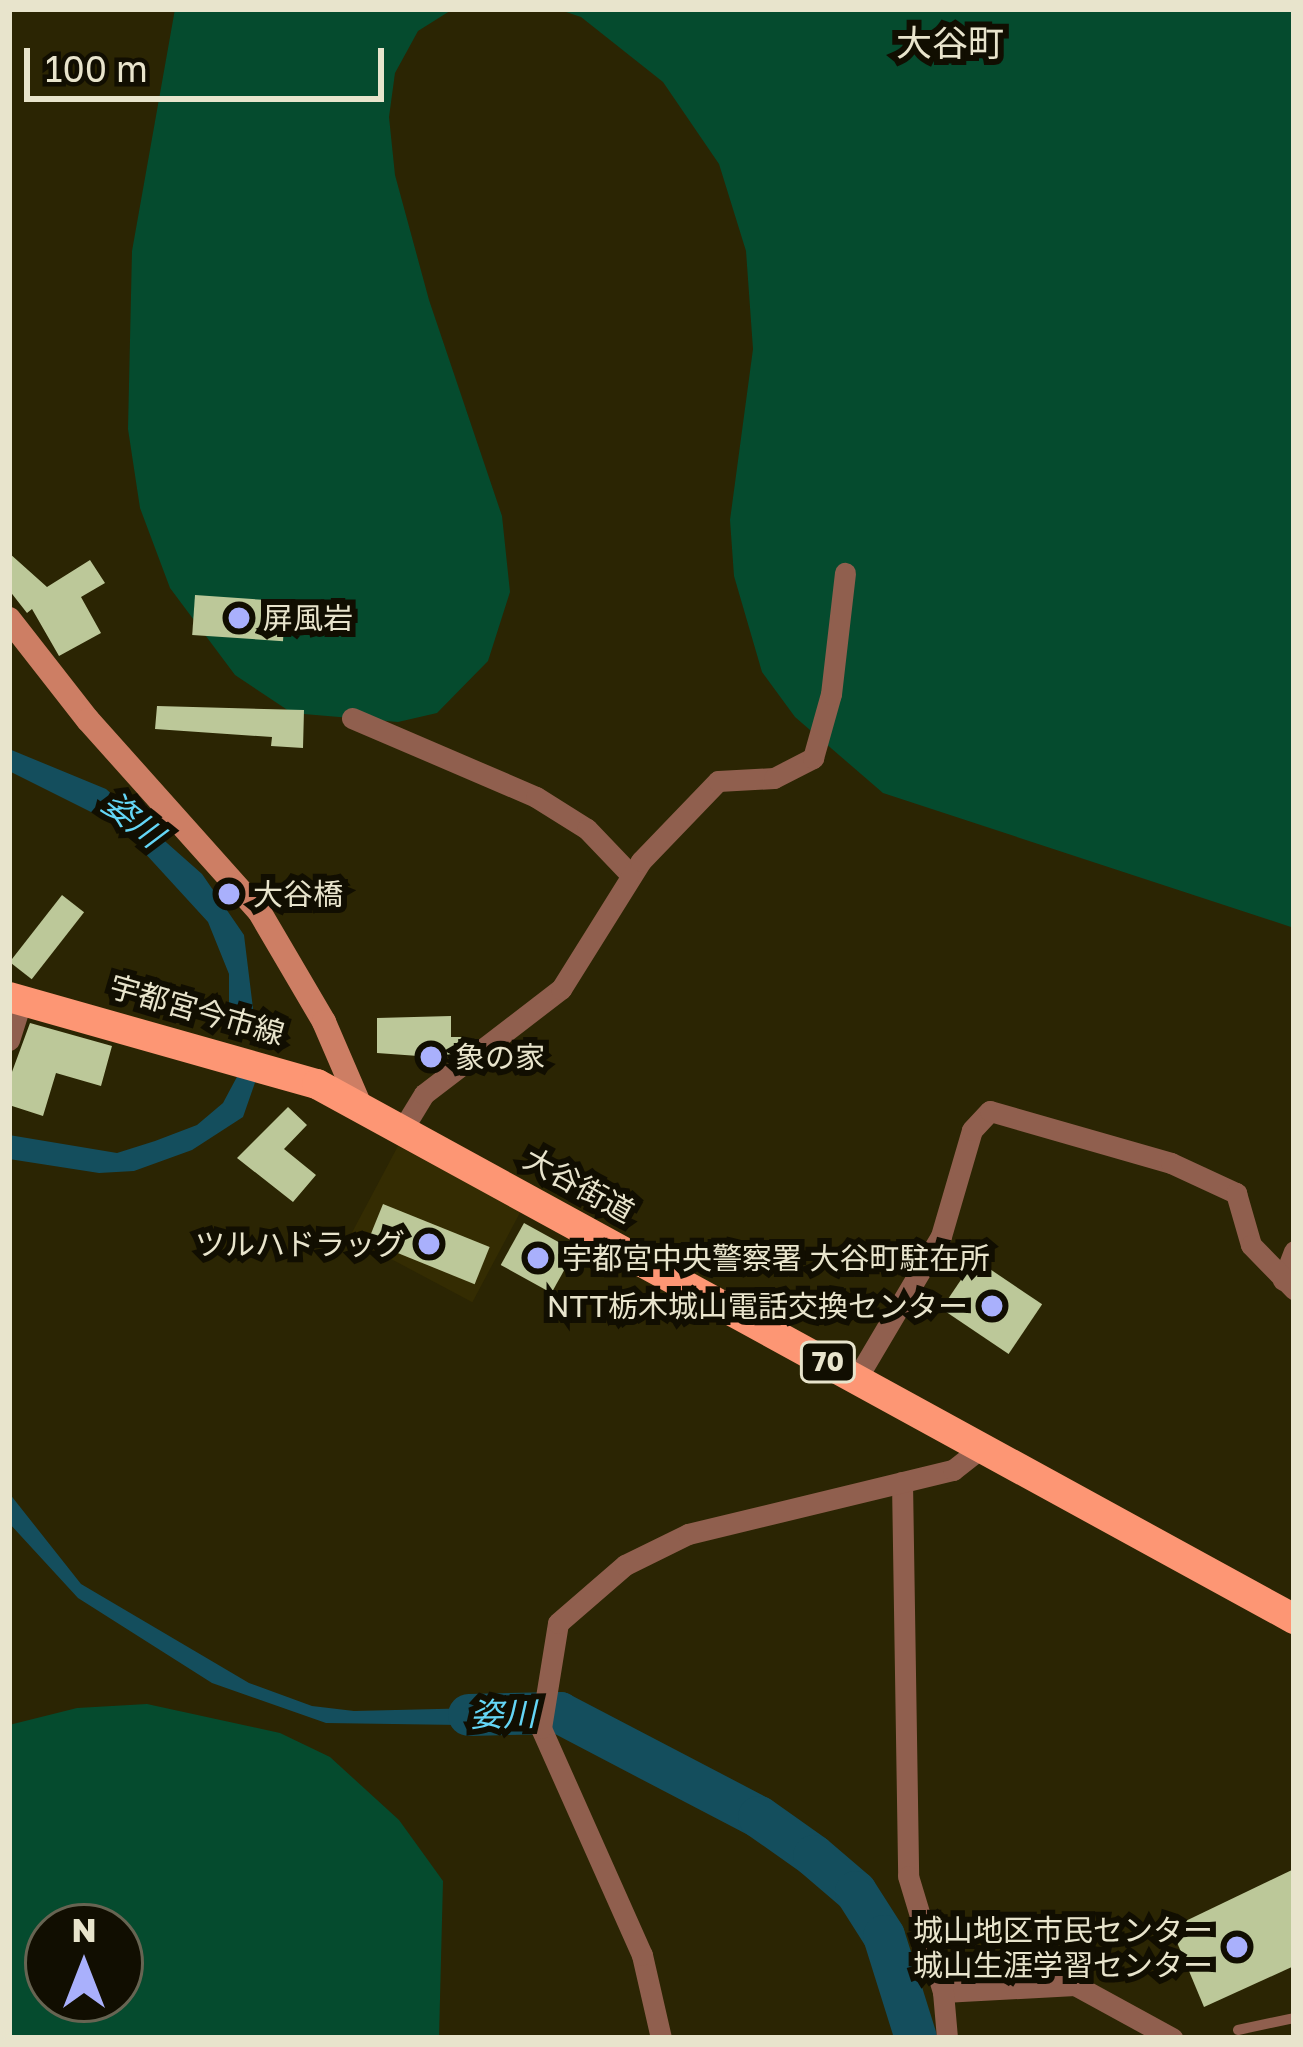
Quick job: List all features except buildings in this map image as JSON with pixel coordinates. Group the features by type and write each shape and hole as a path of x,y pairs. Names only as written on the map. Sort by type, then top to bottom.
{"main road":[{"path":"9,619 88,720 259,911 324,1022 361,1108"},
{"name":"宇都宮今市線","path":"16,998 267,1064 361,1108"},
{"name":"大谷街道","path":"361,1108 1294,1619"}],"street":[{"path":"402,1130 424,1094 583,965 631,875 718,781 774,778 814,758 831,694 845,574"},
{"path":"352,718 536,797 587,829 631,875"},
{"path":"9,1040 16,998"},
{"path":"857,1378 941,1236 972,1130 990,1111 1172,1163 1236,1193 1251,1245 1288,1284"},
{"path":"1288,1284 1294,1251"},
{"path":"661,2038 642,1955 541,1729 548,1655 557,1623 625,1565 688,1534 952,1470 981,1448"},
{"path":"902,1482 908,1876 943,1992 947,2038"},
{"path":"943,1992 1075,1985 1172,2038"}],"lane":[{"path":"1238,2030 1294,2018"}],"shaded area":[{"path":"398,1146 521,1211 472,1302 350,1237"}],"green space":[{"path":"175,9 453,9 418,31 395,73 389,117 395,175 429,300 502,516 510,592 488,661 437,713 398,722 292,713 235,675 170,588 140,508 128,429 132,251"},
{"path":"557,9 1294,9 1294,928 883,793 795,717 762,672 734,576 730,520 753,349 746,251 719,164 663,82 581,17"},
{"path":"147,1704 280,1733 330,1757 399,1820 443,1881 439,2038 9,2038 9,1725 77,1708"}],"water":[{"path":"9,749 106,789 202,874 244,935 257,1041 229,1034 229,974 208,922 121,827 9,771"},
{"path":"239,1073 257,1077 243,1117 192,1150 134,1171 99,1173 9,1159 9,1135 117,1153 155,1141 197,1125 223,1103"},
{"path":"9,1493 81,1584 249,1683 312,1706 354,1711 523,1707 522,1726 326,1723 212,1683 78,1598 9,1523"}],"waterway":[{"name":"姿川","path":"469,1715 560,1713 759,1817 814,1856 856,1892 884,1936 916,2038"}],"place":[{"name":"屏風岩","path":"239,618"},
{"name":"大谷橋","path":"229,894"},
{"name":"象の家","path":"431,1057"},
{"name":"ツルハドラッグ","path":"429,1244"},
{"name":"宇都宮中央警察署 大谷町駐在所","path":"538,1258"},
{"name":"NTT栃木城山電話交換センター","path":"992,1306"},
{"name":"城山地区市民センター 城山生涯学習センター","path":"1237,1947"}],"district":[{"name":"大谷町","path":"950,43"}]}
